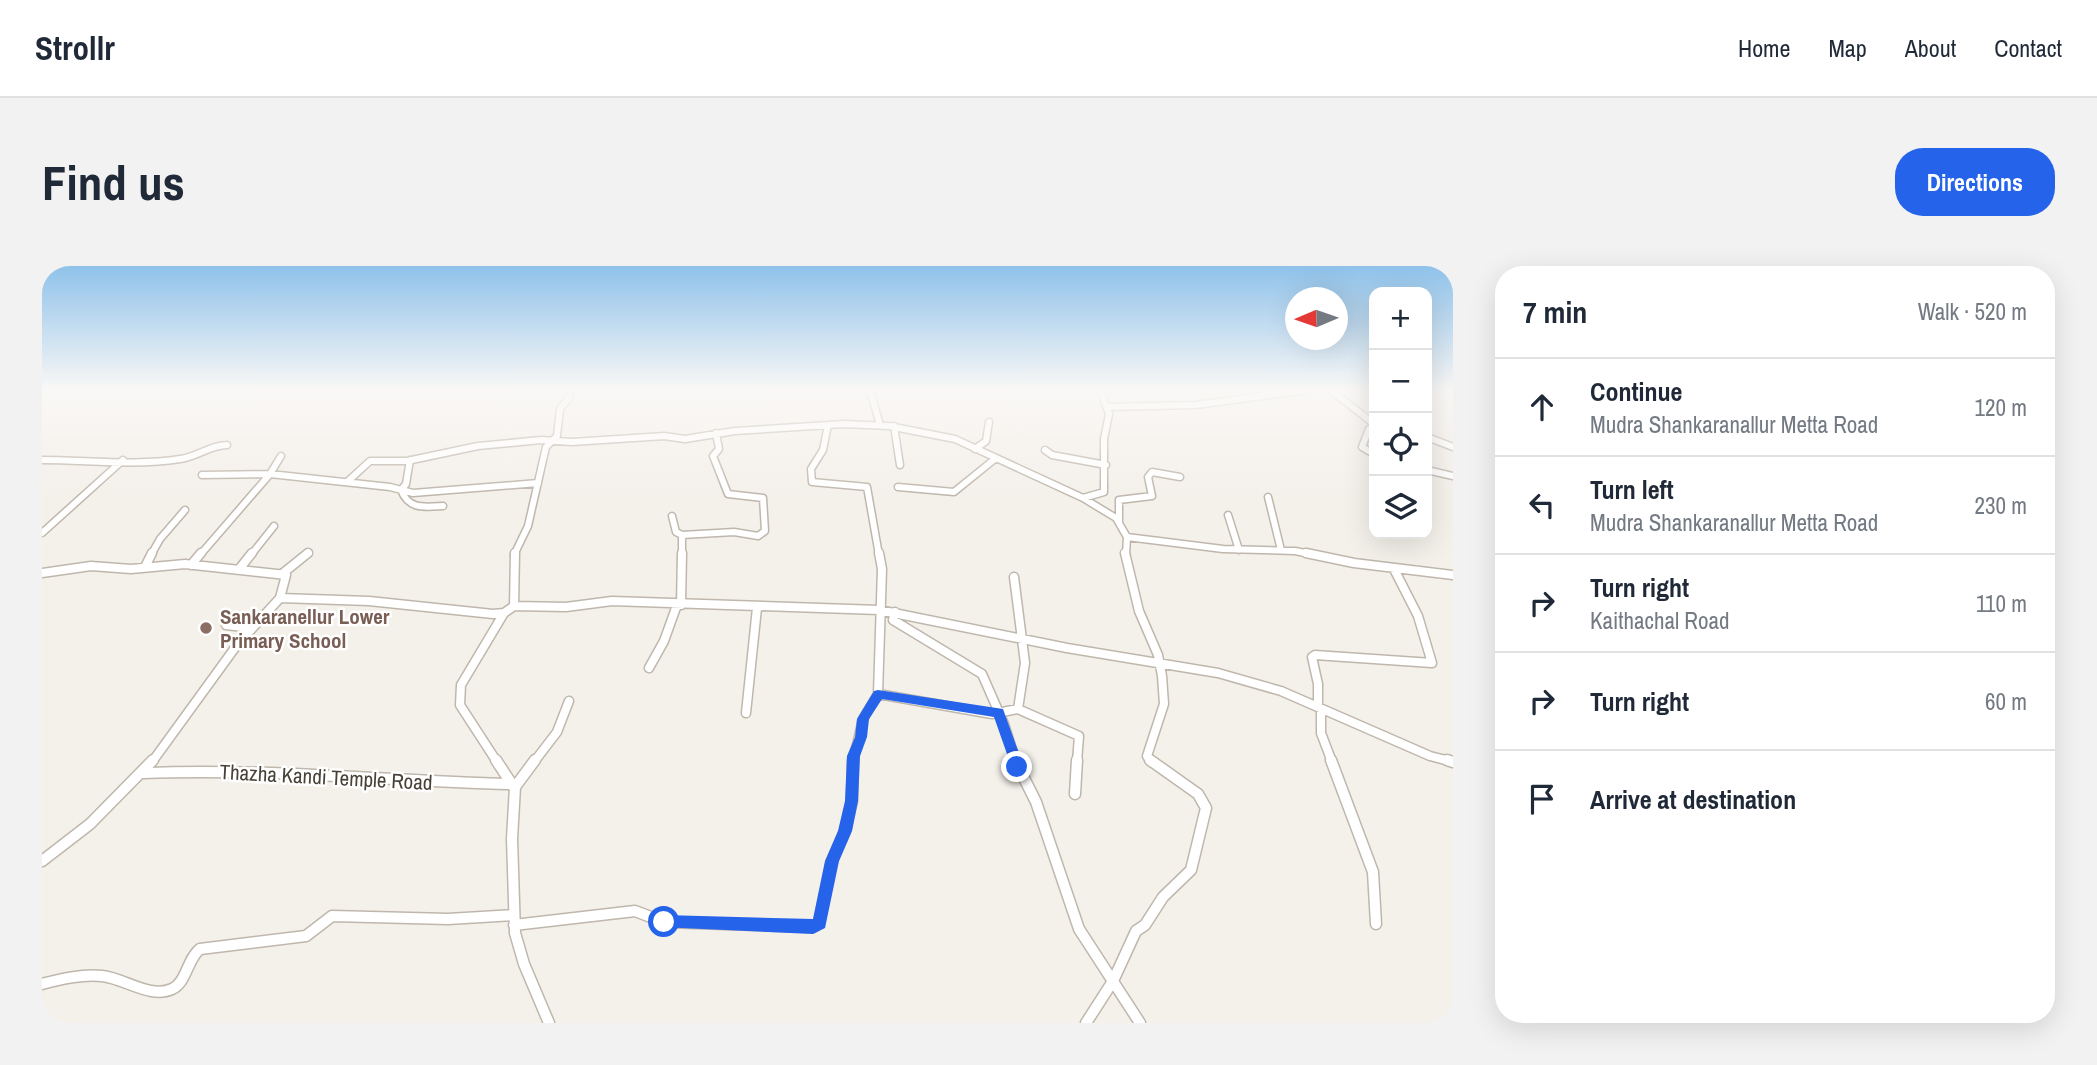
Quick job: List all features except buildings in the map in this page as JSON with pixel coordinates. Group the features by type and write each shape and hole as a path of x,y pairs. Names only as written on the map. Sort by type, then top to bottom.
{"street":[{"path":"514,606 514,555 528,526 546,447 557,436 558,425"},
{"path":"347,482 370,461 410,460 478,446 541,440 551,442 664,436 685,439 716,433 823,425"},
{"path":"42,984 88,976 110,976 161,992 172,990 181,979 188,960 200,949 306,936 332,916 514,920 635,911 664,922 813,927 819,923 832,861 849,811 853,756 861,737 863,719 878,694 882,569 867,487 812,482 811,469 823,450 828,425"},
{"path":"885,425 956,439 1083,498 1119,523 1128,537 1125,552 1139,611 1161,665 1164,704 1147,756 1151,762 1198,794 1206,808 1191,870 1163,897 1145,925 1136,931 1113,981 1086,1023"},
{"path":"975,449 986,441 988,425"},
{"path":"1083,498 1103,494 1107,425"},
{"path":"894,426 901,465"},
{"path":"1369,429 1362,447 1369,451"},
{"path":"672,516 676,532 682,535 734,532 758,536 765,531 763,498 728,494 713,456 719,449 716,433"},
{"path":"1432,439 1453,447"},
{"path":"42,460 183,459 214,444 227,445"},
{"path":"1045,450 1052,455 1106,465"},
{"path":"191,565 270,474 281,456"},
{"path":"898,487 924,486 954,492 996,458"},
{"path":"42,533 123,460"},
{"path":"401,490 407,484 410,460"},
{"path":"1119,523 1119,500 1152,496 1148,477 1152,472 1180,477"},
{"path":"1432,472 1453,477"},
{"path":"202,475 270,474 347,482 413,493 538,483"},
{"path":"401,490 405,500 415,507 443,506"},
{"path":"1268,497 1276,515 1282,550"},
{"path":"145,567 160,539 185,510"},
{"path":"1228,515 1239,550"},
{"path":"240,568 274,526"},
{"path":"649,668 679,605 682,535"},
{"path":"1128,537 1239,550 1282,550 1394,569 1453,575"},
{"path":"282,574 308,553"},
{"path":"42,573 91,566 191,565 282,574 287,580 280,598 252,628 185,714 144,773 90,824 42,861"},
{"path":"1376,924 1373,872 1321,733 1312,657 1322,655 1432,663 1418,616 1394,569"},
{"path":"1014,577 1025,663 1018,709"},
{"path":"280,598 369,601 504,613"},
{"path":"549,1023 524,964 514,920 512,785 460,705 461,685 504,613 514,606 566,607 612,601 895,612 1161,665 1218,673 1281,691 1430,756 1453,762"},
{"path":"746,713 757,608"},
{"path":"895,612 893,620 982,674 999,712 1017,767 1036,802 1079,929 1140,1023"},
{"path":"226,625 252,628"},
{"path":"878,694 999,712 1018,709 1079,736 1074,794"},
{"path":"512,785 557,732 569,701"},
{"name":"Thazha Kandi Temple Road","path":"144,773 317,773 422,782 512,785"}],"place":[{"name":"Sankaranellur Lower Primary School","path":"206,628"}],"route":[{"path":"664,922 813,927 819,923 832,861 845,831 852,801 853,756 861,737 863,719 878,694 992,714 999,712 1017,767"}]}
